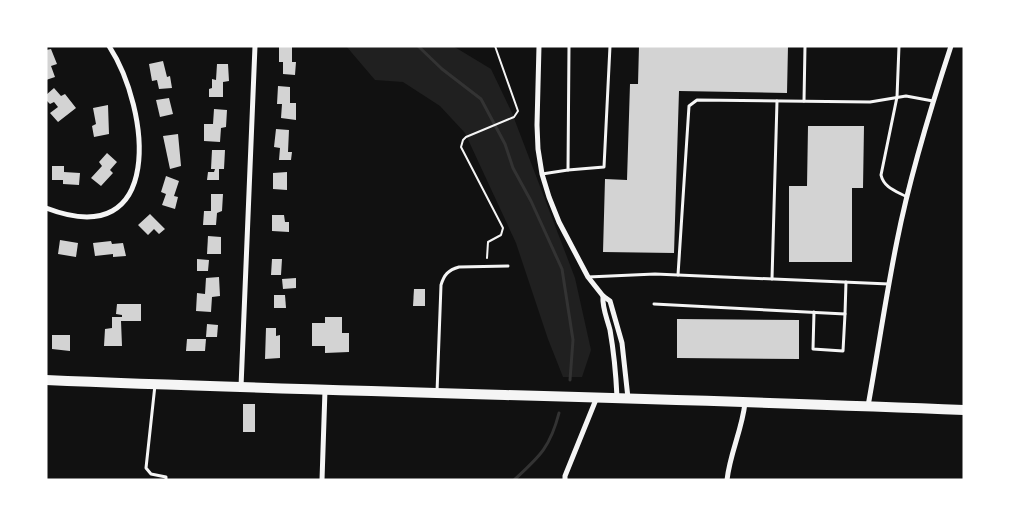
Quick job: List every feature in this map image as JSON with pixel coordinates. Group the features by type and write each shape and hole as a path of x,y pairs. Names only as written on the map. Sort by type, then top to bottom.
{"main road":[{"path":"46,380 155,385 597,396 964,410"}],"street":[{"path":"46,208 75,218 95,217 113,211 128,198 137,180 140,157 134,109 128,83 118,60 109,46"},
{"path":"241,387 255,46"},
{"path":"539,46 537,125 542,174 559,222 588,277 603,296 610,301 620,330 627,373 628,398"},
{"path":"868,406 907,197 933,101 951,46"},
{"path":"603,296 602,304 609,327 614,356 617,397"},
{"path":"322,480 326,389"},
{"path":"565,480 597,396"},
{"path":"727,480 732,452 743,418 745,403"}],"lane":[{"path":"568,170 569,46"},
{"path":"542,174 604,167 610,46"},
{"path":"804,101 805,46"},
{"path":"899,46 898,97 881,176 882,182 886,186 907,197"},
{"path":"678,275 688,106 697,100 870,102 906,96 933,101"},
{"path":"772,279 777,101"},
{"path":"437,392 440,285 444,277 453,268 458,267 508,266"},
{"path":"588,277 655,274 890,284"},
{"path":"814,312 813,349 843,351 846,282"},
{"path":"654,304 845,314"},
{"path":"155,385 146,468 151,474 166,477 166,480"}],"path":[{"path":"487,258 488,242 501,235 503,228 461,147 466,137 514,117 518,111 495,46"}],"shaded area":[{"path":"346,46 453,46 491,69 512,113 575,278 591,350 582,377 563,377 548,339 516,243 465,133 440,106 403,82 375,80"}],"building":[{"path":"279,46 292,46 292,62 296,62 295,75 283,74 283,62 279,62"},
{"path":"639,46 788,46 787,93 679,91 674,253 603,252 605,179 627,180 630,84 638,84"},
{"path":"51,49 57,64 51,66 55,77 46,80 46,50"},
{"path":"163,61 167,77 170,76 172,88 159,89 157,80 152,81 149,64"},
{"path":"217,64 228,64 229,81 223,82 223,97 209,97 212,79 216,80"},
{"path":"278,86 290,87 290,103 296,103 296,120 281,118 282,104 277,104"},
{"path":"54,88 61,96 65,94 76,108 58,122 50,113 58,107 54,102 50,104 46,100 46,95"},
{"path":"169,98 173,114 160,117 156,100"},
{"path":"108,105 109,134 94,137 92,126 96,124 93,108"},
{"path":"214,109 227,110 226,127 221,128 220,142 204,141 204,124 213,124"},
{"path":"808,126 864,126 863,188 852,188 852,262 789,262 789,186 807,186"},
{"path":"276,129 289,130 288,152 292,152 291,160 279,160 280,148 274,147"},
{"path":"178,134 181,166 170,169 163,136"},
{"path":"212,150 225,150 224,169 219,169 219,180 207,180 208,172 214,172 215,169 211,169"},
{"path":"107,153 117,162 110,170 113,173 101,186 91,178 102,166 99,162"},
{"path":"52,166 64,166 64,172 80,173 79,185 63,184 63,180 52,180"},
{"path":"287,172 287,190 273,189 273,173"},
{"path":"166,176 179,181 174,196 178,197 175,209 162,205 166,194 161,192"},
{"path":"211,194 223,194 222,211 217,213 216,225 203,225 204,211 211,211"},
{"path":"150,214 165,229 159,234 154,229 148,235 138,225"},
{"path":"272,215 284,215 285,222 289,222 289,232 272,231"},
{"path":"208,236 221,237 221,254 207,254"},
{"path":"60,240 78,243 76,257 58,254"},
{"path":"111,241 112,244 123,243 126,256 113,257 113,254 95,256 93,243"},
{"path":"197,259 209,260 208,271 197,271"},
{"path":"272,259 282,259 281,275 271,275"},
{"path":"219,277 220,296 212,297 211,312 196,311 197,293 205,294 206,278"},
{"path":"296,278 296,288 283,289 282,279"},
{"path":"414,289 425,289 425,306 413,306"},
{"path":"274,295 285,295 286,308 274,308"},
{"path":"117,304 141,304 141,321 121,321 122,346 104,346 105,329 112,328 112,317 122,317 122,315 116,314"},
{"path":"325,317 342,317 342,333 349,333 349,352 325,353 325,346 312,346 312,323 325,323"},
{"path":"677,319 799,320 799,359 677,358"},
{"path":"207,324 218,325 217,337 206,337"},
{"path":"266,328 276,328 276,336 280,335 280,358 265,359"},
{"path":"52,335 70,335 70,351 52,349"},
{"path":"187,339 206,339 205,351 186,351"},
{"path":"243,404 255,404 255,432 243,432"}],"waterway":[{"path":"418,46 442,69 481,99 505,144 513,168 531,201 562,269 573,340 570,380"},
{"path":"514,480 530,465 547,444 556,425 559,413"}]}
